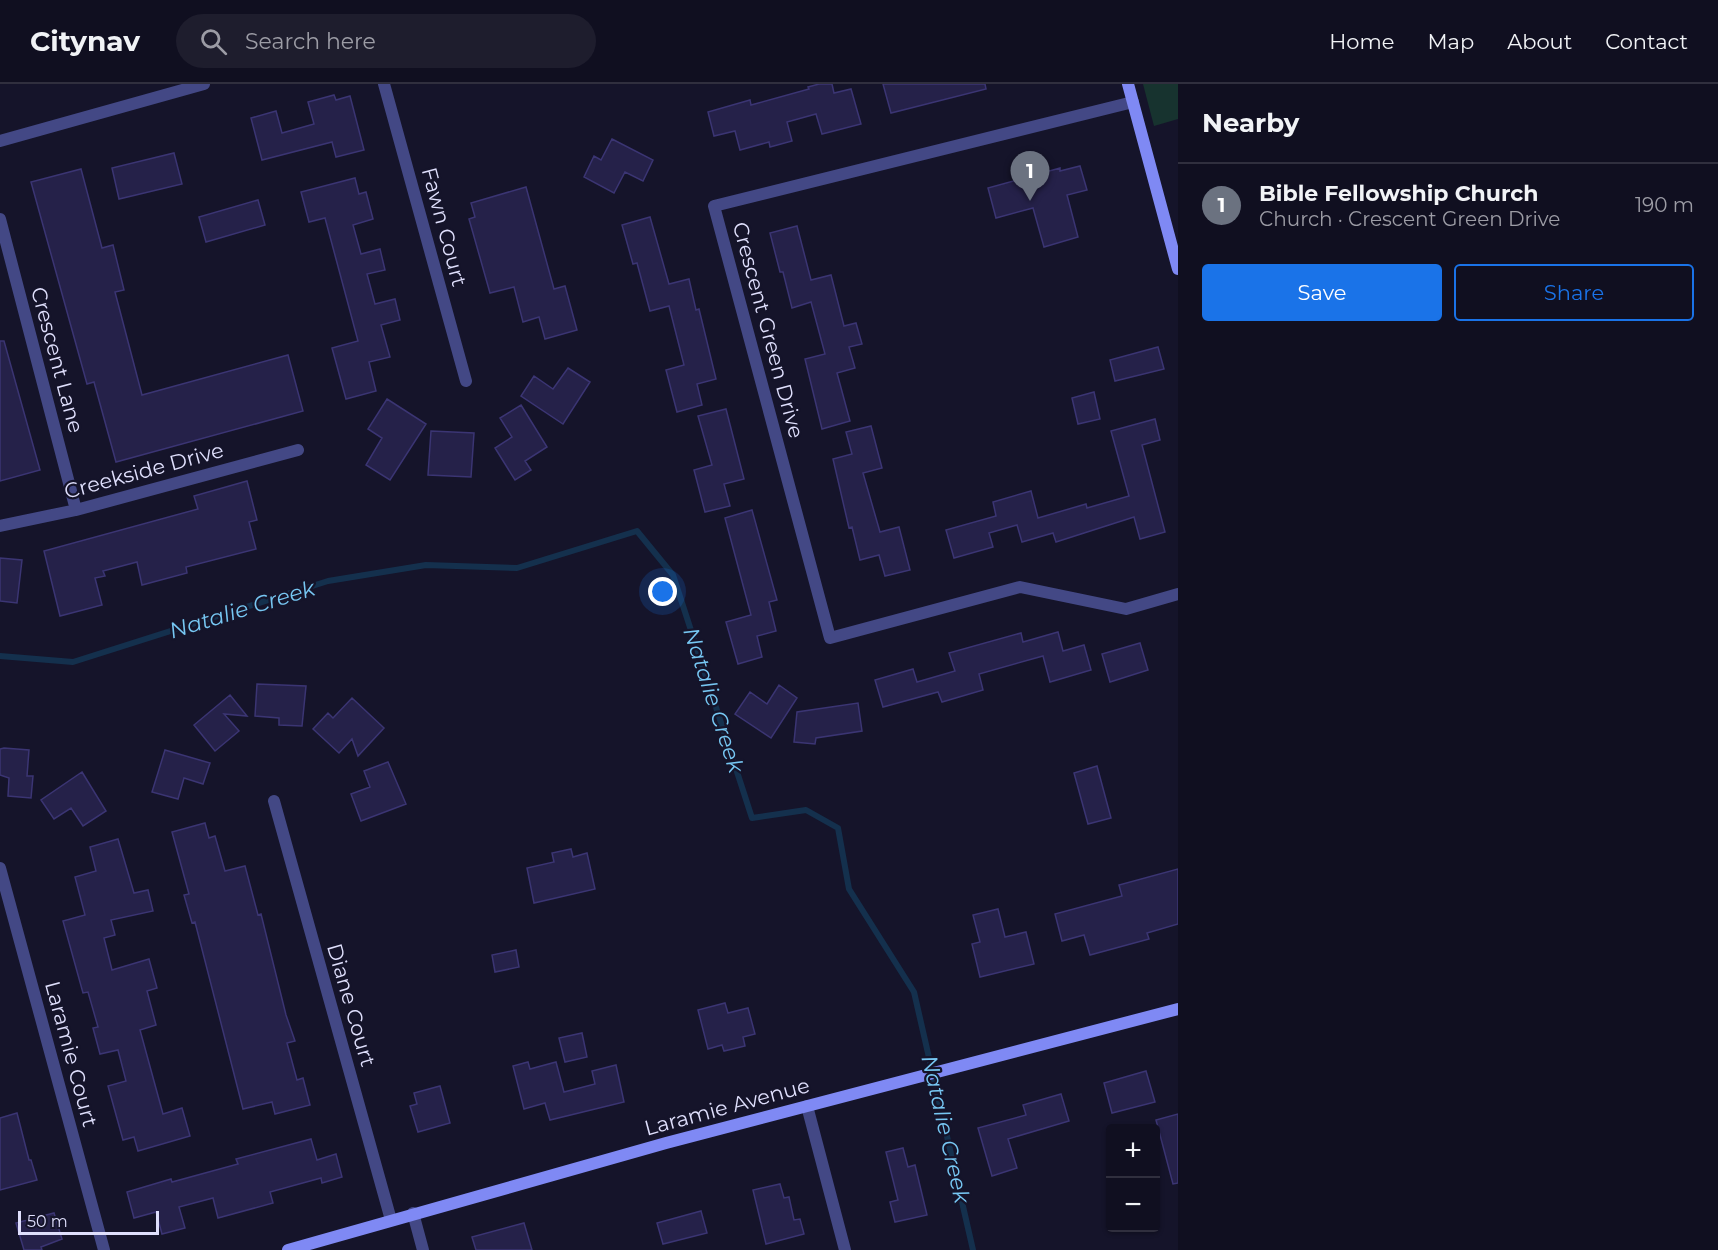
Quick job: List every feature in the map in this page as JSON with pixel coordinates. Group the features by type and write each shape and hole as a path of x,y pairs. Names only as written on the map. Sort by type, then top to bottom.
{"street":[{"path":"0,141 204,84"},
{"name":"Fawn Court","path":"384,84 466,381"},
{"path":"1128,84 1178,269"},
{"name":"Crescent Green Drive","path":"1133,102 714,206 830,638 1020,587 1126,609 1178,594"},
{"name":"Crescent Lane","path":"0,219 76,510"},
{"name":"Creekside Drive","path":"0,526 76,510 298,450"},
{"name":"Diane Court","path":"273,801 392,1220"},
{"name":"Laramie Court","path":"0,868 104,1250"},
{"name":"Laramie Avenue","path":"288,1250 666,1143 1178,1009"},
{"path":"807,1106 845,1250"},
{"path":"413,1213 423,1250"}],"green space":[{"path":"1143,84 1178,84 1178,119 1154,126"}],"building":[{"path":"832,84 834,93 851,89 861,124 822,134 816,114 787,122 792,141 770,147 769,142 740,150 735,131 714,136 708,112 750,100 751,105 809,89 808,87"},
{"path":"883,84 985,84 986,89 891,113"},
{"path":"334,95 336,100 350,96 364,150 336,157 332,142 262,160 251,118 276,111 282,133 314,124 308,102"},
{"path":"612,139 653,160 643,181 625,172 614,193 584,177 594,156 601,160"},
{"path":"174,153 182,184 119,199 112,168"},
{"path":"1080,166 1087,190 1067,195 1078,237 1044,247 1033,208 996,218 988,188 1060,168 1060,171"},
{"path":"81,169 102,248 113,245 124,290 115,292 142,395 288,355 303,411 116,462 94,382 87,384 31,182"},
{"path":"355,178 359,194 366,192 373,219 353,225 361,254 380,249 385,270 367,274 375,304 395,299 400,320 381,325 390,357 369,362 376,391 346,399 332,348 358,341 325,218 309,222 301,192"},
{"path":"526,187 554,289 565,286 577,330 545,339 539,317 523,322 514,287 490,293 469,219 475,217 471,203"},
{"path":"258,200 265,225 206,242 199,217"},
{"path":"650,217 669,284 689,279 696,310 699,309 716,379 697,384 702,405 677,412 666,370 684,365 669,306 650,311 637,263 633,264 622,225"},
{"path":"797,226 811,280 831,275 844,326 856,323 862,344 849,347 855,368 837,373 850,421 822,429 805,359 825,354 811,302 792,308 770,233"},
{"path":"0,341 4,341 40,470 0,481"},
{"path":"1158,347 1164,369 1115,381 1110,360"},
{"path":"568,368 590,382 563,424 521,396 534,376 553,389"},
{"path":"1094,392 1100,419 1078,424 1072,398"},
{"path":"387,399 426,424 390,480 366,465 382,438 368,429"},
{"path":"521,405 547,447 525,461 531,470 515,480 495,448 512,437 500,418"},
{"path":"726,409 744,479 724,484 730,506 705,512 694,470 712,465 698,416"},
{"path":"1155,419 1160,440 1142,445 1165,532 1140,539 1134,517 1056,542 1053,533 1022,542 1017,525 989,533 993,547 954,558 946,530 996,516 993,502 1031,491 1038,518 1086,504 1087,508 1129,496 1111,431"},
{"path":"871,426 882,468 863,473 880,532 899,527 910,570 885,576 879,555 860,560 852,527 849,528 833,459 852,454 846,432"},
{"path":"431,431 474,433 471,477 428,475"},
{"path":"247,481 257,520 249,522 256,549 186,567 187,573 142,585 137,562 103,571 105,576 95,578 102,605 60,616 44,551 198,509 194,496"},
{"path":"752,510 777,600 769,602 776,631 757,636 762,657 738,664 726,622 751,615 725,518"},
{"path":"0,558 22,560 17,603 0,601"},
{"path":"1058,632 1063,651 1084,645 1091,670 1050,682 1043,656 979,674 983,690 942,702 938,692 883,707 875,680 913,669 917,682 955,671 949,653 1021,633 1023,642"},
{"path":"1140,643 1148,670 1110,682 1102,654"},
{"path":"257,684 306,686 302,726 279,725 279,718 255,716"},
{"path":"779,685 797,698 771,738 735,714 750,692 767,704"},
{"path":"230,695 247,716 224,714 239,731 215,751 194,725"},
{"path":"352,698 384,728 358,756 352,739 339,753 313,729 328,713 333,718"},
{"path":"858,703 862,731 816,738 815,744 794,742 797,712"},
{"path":"0,749 29,750 27,776 33,776 31,798 8,796 9,778 0,775"},
{"path":"165,750 210,763 203,784 184,778 178,799 152,792"},
{"path":"388,762 406,804 361,821 351,794 370,787 364,771"},
{"path":"1097,766 1111,818 1088,824 1074,773"},
{"path":"82,772 106,811 83,826 71,808 54,819 41,800"},
{"path":"205,823 209,838 215,836 225,871 245,866 258,915 261,914 286,1015 295,1041 287,1043 297,1080 303,1078 310,1105 275,1114 272,1102 243,1109 195,922 192,923 184,895 189,894 172,832"},
{"path":"118,839 134,893 148,890 153,911 111,920 115,935 104,938 112,970 149,959 157,988 147,991 156,1025 140,1030 163,1114 182,1108 190,1136 138,1151 134,1137 123,1140 108,1086 126,1081 118,1050 100,1054 93,1028 98,1027 88,992 83,993 63,921 85,915 75,877 96,871 90,847"},
{"path":"571,849 573,857 587,853 595,889 534,903 527,868 554,862 552,853"},
{"path":"1178,869 1178,924 1147,933 1149,939 1090,955 1084,935 1062,941 1055,914 1122,896 1119,885"},
{"path":"998,909 1005,937 1026,932 1034,964 980,977 972,944 980,942 973,915"},
{"path":"516,950 519,967 495,972 492,955"},
{"path":"725,1003 728,1013 748,1008 755,1034 743,1037 745,1046 724,1051 722,1045 708,1049 698,1010"},
{"path":"582,1033 587,1057 565,1062 559,1038"},
{"path":"528,1062 530,1069 556,1062 564,1092 595,1084 592,1071 616,1065 624,1102 550,1120 545,1103 524,1109 513,1066"},
{"path":"1146,1071 1155,1102 1112,1113 1104,1083"},
{"path":"440,1086 450,1123 418,1132 410,1106 417,1104 414,1093"},
{"path":"1061,1094 1069,1121 1008,1139 1017,1168 992,1176 978,1128 1026,1115 1023,1105"},
{"path":"17,1113 29,1160 31,1160 37,1180 0,1190 0,1118"},
{"path":"1178,1114 1178,1183 1173,1184 1160,1135 1160,1124 1157,1124 1156,1120"},
{"path":"311,1139 317,1160 336,1154 342,1177 322,1183 321,1178 270,1192 273,1203 218,1218 213,1198 179,1207 185,1228 162,1234 156,1212 134,1218 127,1192 171,1179 172,1182 238,1164 236,1159"},
{"path":"903,1148 908,1167 915,1165 927,1215 895,1222 890,1202 898,1200 886,1152"},
{"path":"780,1184 784,1198 789,1197 794,1220 800,1219 804,1234 766,1244 753,1190"},
{"path":"701,1211 707,1233 663,1244 657,1223"},
{"path":"54,1213 62,1239 41,1247 42,1250 24,1250 16,1223"},
{"path":"524,1223 532,1250 476,1250 472,1237"}],"waterway":[{"name":"Natalie Creek","path":"0,656 73,662 328,581 426,565 517,568 637,531 673,575 752,818 806,810 838,828 849,889 914,992 973,1250"}],"place":[{"name":"Bible Fellowship Church","path":"1030,201"}]}
